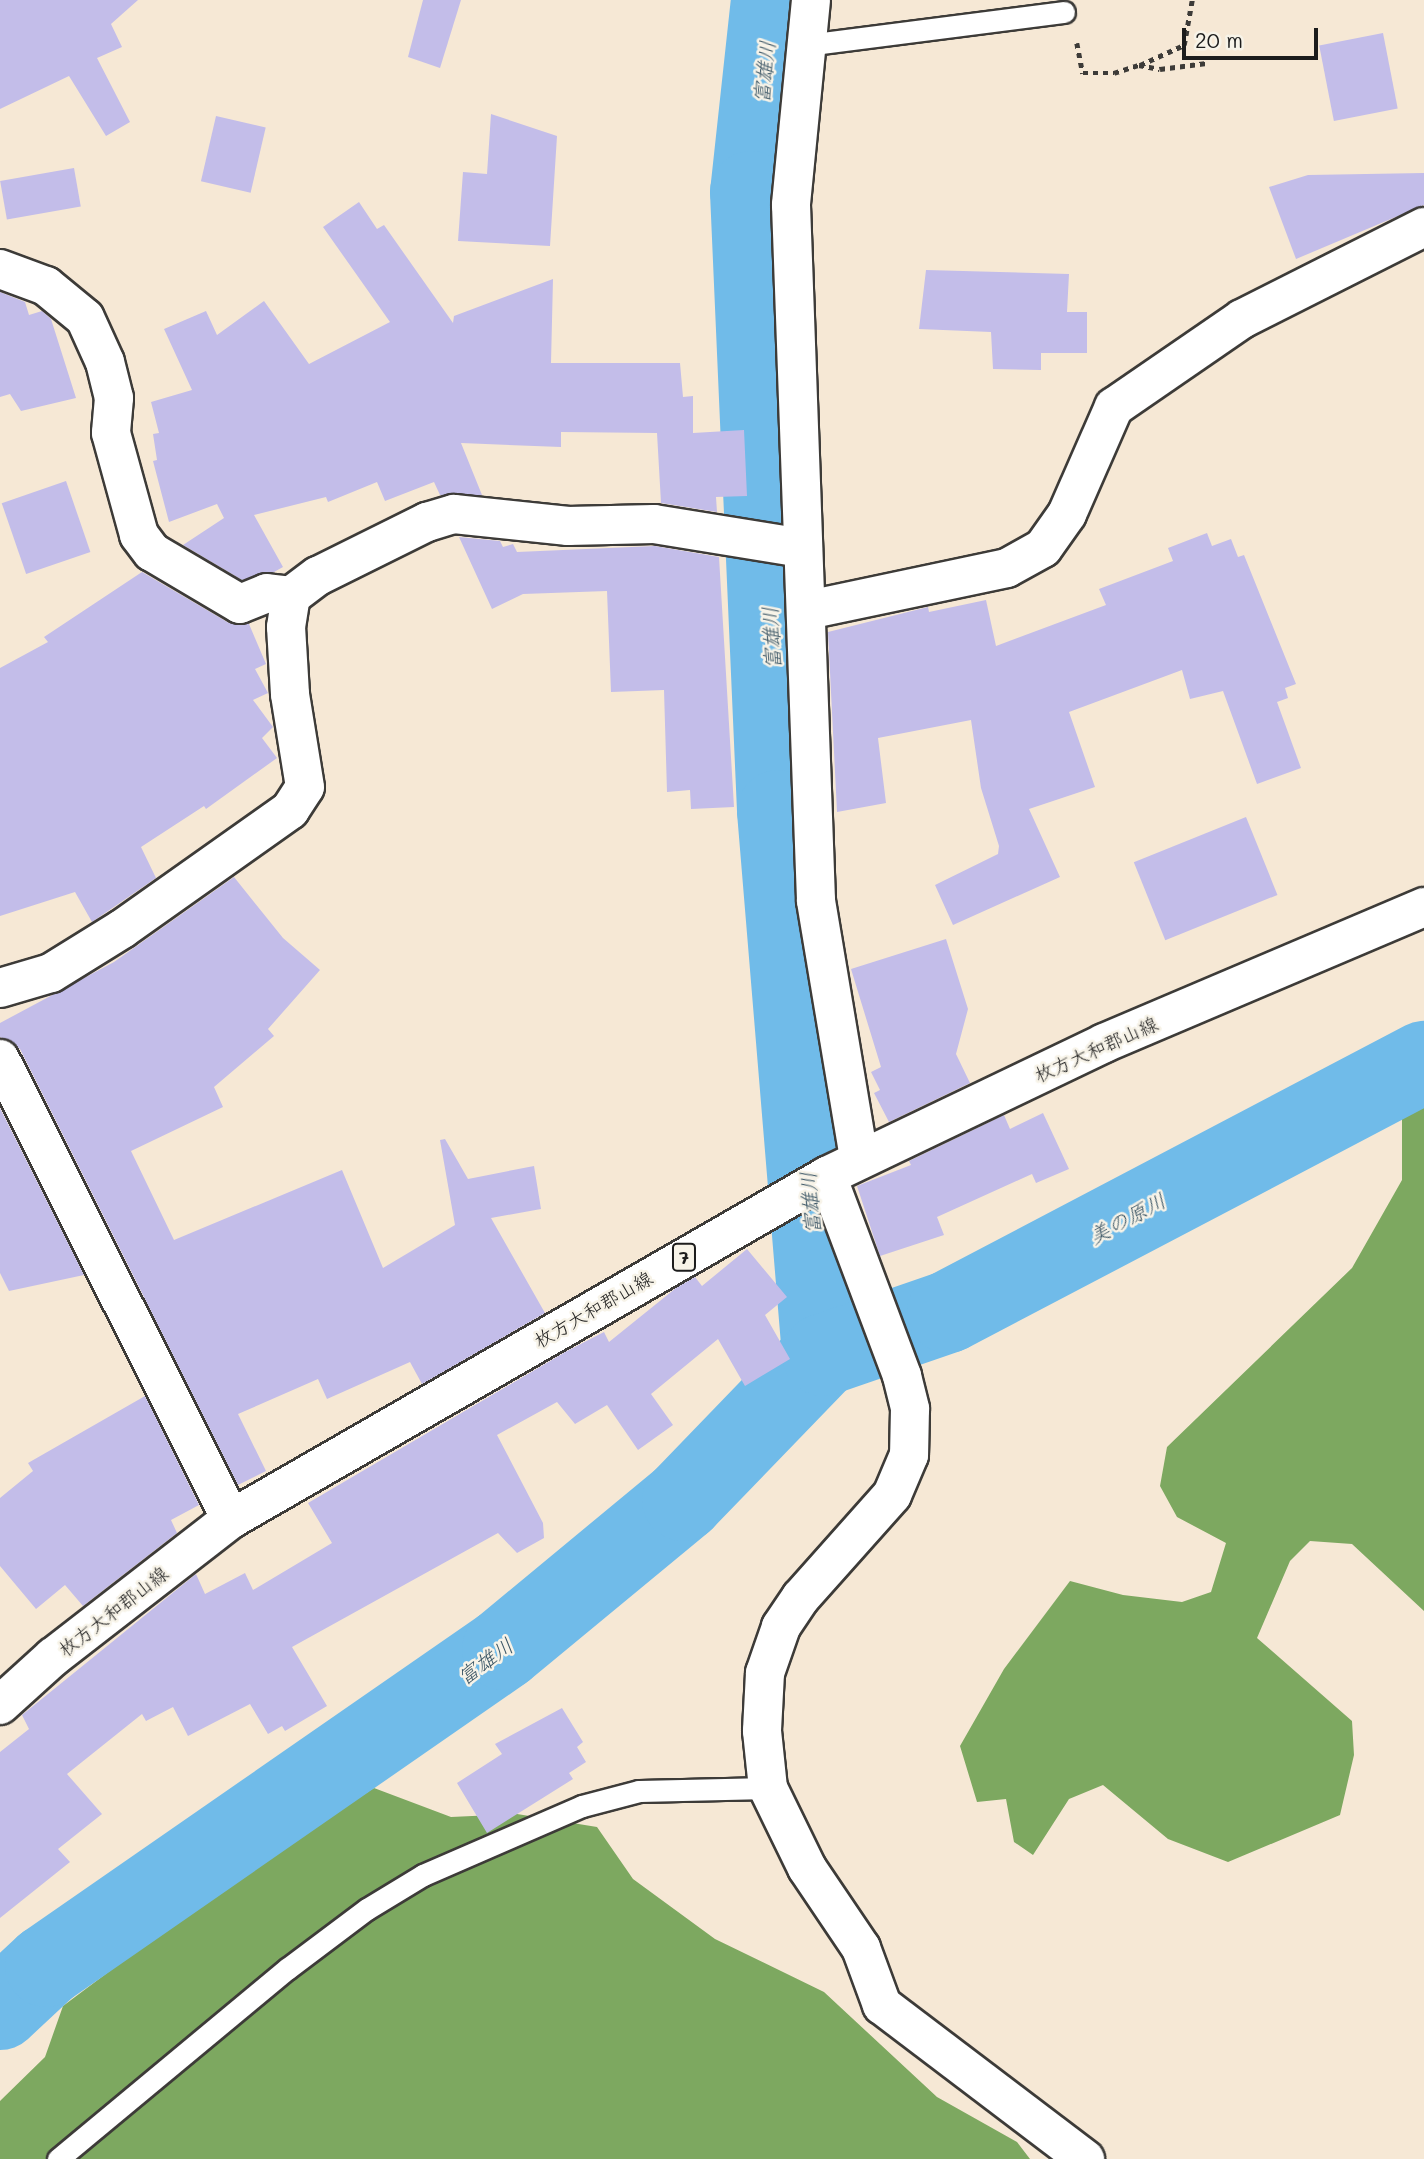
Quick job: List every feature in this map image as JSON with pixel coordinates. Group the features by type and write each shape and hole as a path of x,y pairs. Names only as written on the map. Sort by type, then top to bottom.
{"street":[{"path":"811,0 791,205 803,548 808,610 816,901 843,1168 910,1409 909,1455 892,1495 801,1597 781,1627 765,1674 762,1731 768,1788 807,1868 861,1948 882,2005 1085,2159"},
{"path":"808,610 1007,568 1043,548 1067,514 1114,407 1242,319 1424,228"},
{"path":"0,269 46,286 85,318 105,362 114,398 111,433 139,535 152,552 240,604 267,593 291,596 318,576 427,522 454,514 568,526 654,524 803,548"},
{"path":"0,988 51,973 122,929 290,810 305,787 290,694 286,628 291,596"},
{"name":"枚方大和郡山線","path":"0,1705 53,1657 231,1519 843,1168 1104,1043 1424,906"},
{"path":"0,1059 231,1519"}],"lane":[{"path":"806,45 1063,12"},
{"path":"58,2159 287,1969 367,1909 423,1875 593,1803 639,1791 768,1788"}],"path":[{"path":"1063,12 1074,26 1083,73 1114,72 1139,65 1184,45 1192,0"},
{"path":"1139,65 1160,69 1207,63"}],"green space":[{"path":"1424,1086 1424,1611 1352,1544 1310,1541 1290,1561 1257,1638 1352,1721 1354,1755 1340,1815 1228,1862 1168,1839 1103,1785 1069,1799 1033,1855 1014,1842 1006,1799 977,1802 960,1746 1004,1669 1070,1581 1123,1595 1182,1602 1211,1592 1226,1543 1177,1517 1160,1486 1167,1447 1352,1268 1402,1180 1402,1098"},
{"path":"374,1788 451,1817 517,1814 597,1827 633,1879 715,1939 824,1992 937,2097 1017,2142 1030,2159 0,2159 0,2101 45,2057 63,2006 235,1877"}],"building":[{"path":"0,0 138,0 111,24 122,47 97,58 130,122 106,136 69,76 0,109"},
{"path":"423,0 461,0 440,68 408,57"},
{"path":"1383,33 1398,109 1334,121 1319,45"},
{"path":"491,114 557,136 550,246 458,241 463,172 487,174"},
{"path":"216,116 266,127 251,193 201,181"},
{"path":"74,168 81,206 7,219 0,181"},
{"path":"1424,173 1424,205 1296,259 1269,187 1308,175"},
{"path":"359,202 377,229 384,225 453,323 454,316 553,279 551,363 680,363 683,397 693,396 693,433 744,430 747,496 716,497 717,512 661,503 657,433 561,432 561,447 461,443 482,495 440,495 434,482 385,501 377,482 328,502 326,497 254,515 283,567 274,572 242,580 183,545 224,518 217,504 169,522 153,461 157,460 153,434 159,433 151,402 192,390 164,329 206,311 217,335 264,301 309,364 390,322 323,227"},
{"path":"926,270 1069,274 1067,312 1087,312 1087,353 1041,353 1041,370 993,369 991,332 919,329"},
{"path":"0,292 25,302 29,315 42,311 51,319 76,398 21,411 10,394 0,397"},
{"path":"66,481 90,552 26,574 2,503"},
{"path":"1207,533 1212,546 1231,539 1238,557 1244,555 1296,684 1285,688 1288,698 1277,702 1301,768 1257,784 1223,691 1190,699 1182,670 1069,712 1095,787 1029,809 1060,877 953,925 935,885 998,854 999,846 981,788 971,720 878,738 886,803 837,812 828,632 928,607 929,612 986,600 996,646 1106,605 1099,589 1173,561 1168,548"},
{"path":"459,537 500,541 503,547 513,544 517,552 655,546 719,557 734,807 691,809 690,790 667,792 664,690 611,692 607,591 523,594 492,609"},
{"path":"142,572 229,623 249,624 266,664 255,669 268,693 253,700 273,727 262,738 277,758 206,809 204,806 141,847 156,878 92,922 75,892 0,916 0,668 48,642 44,637"},
{"path":"1246,817 1277,895 1165,940 1134,862"},
{"path":"234,877 283,938 320,970 268,1029 274,1036 214,1087 223,1107 131,1151 174,1240 342,1170 383,1268 455,1225 440,1140 445,1139 468,1179 534,1166 541,1209 491,1218 545,1313 422,1384 410,1362 327,1399 318,1379 238,1414 266,1471 238,1485 20,1049 0,1037 0,1023 114,962"},
{"path":"946,939 968,1009 956,1054 970,1083 889,1122 874,1093 880,1090 871,1072 881,1067 851,969"},
{"path":"0,1108 84,1275 9,1291 0,1273"},
{"path":"1043,1113 1069,1169 1036,1183 1032,1174 937,1217 944,1235 880,1256 857,1186 911,1165 909,1161 1004,1115 1010,1129"},
{"path":"747,1249 787,1297 765,1315 790,1359 745,1386 718,1339 651,1394 673,1425 638,1450 607,1405 575,1424 557,1402 497,1435 543,1523 544,1538 517,1553 498,1533 292,1647 327,1706 285,1731 282,1726 268,1734 250,1704 188,1736 173,1707 146,1721 142,1714 67,1774 102,1814 58,1849 70,1862 0,1918 0,1752 29,1729 22,1715 196,1574 205,1594 245,1573 253,1590 332,1543 308,1503 567,1351 604,1332 609,1342 676,1288 695,1277 702,1286"},
{"path":"145,1396 199,1505 171,1520 177,1533 83,1606 65,1585 36,1609 0,1566 0,1498 33,1471 28,1463"},
{"path":"562,1708 583,1742 577,1747 586,1762 569,1773 573,1779 487,1833 457,1783 502,1754 495,1744"}],"waterway":[{"name":"富雄川","path":"772,0 751,192 778,811 823,1355"},
{"name":"富雄川","path":"0,2009 46,1966 503,1649 683,1500 823,1355 948,1312 1424,1062"}],"water label":[{"name":"美の原川","path":"1127,1218"}]}
